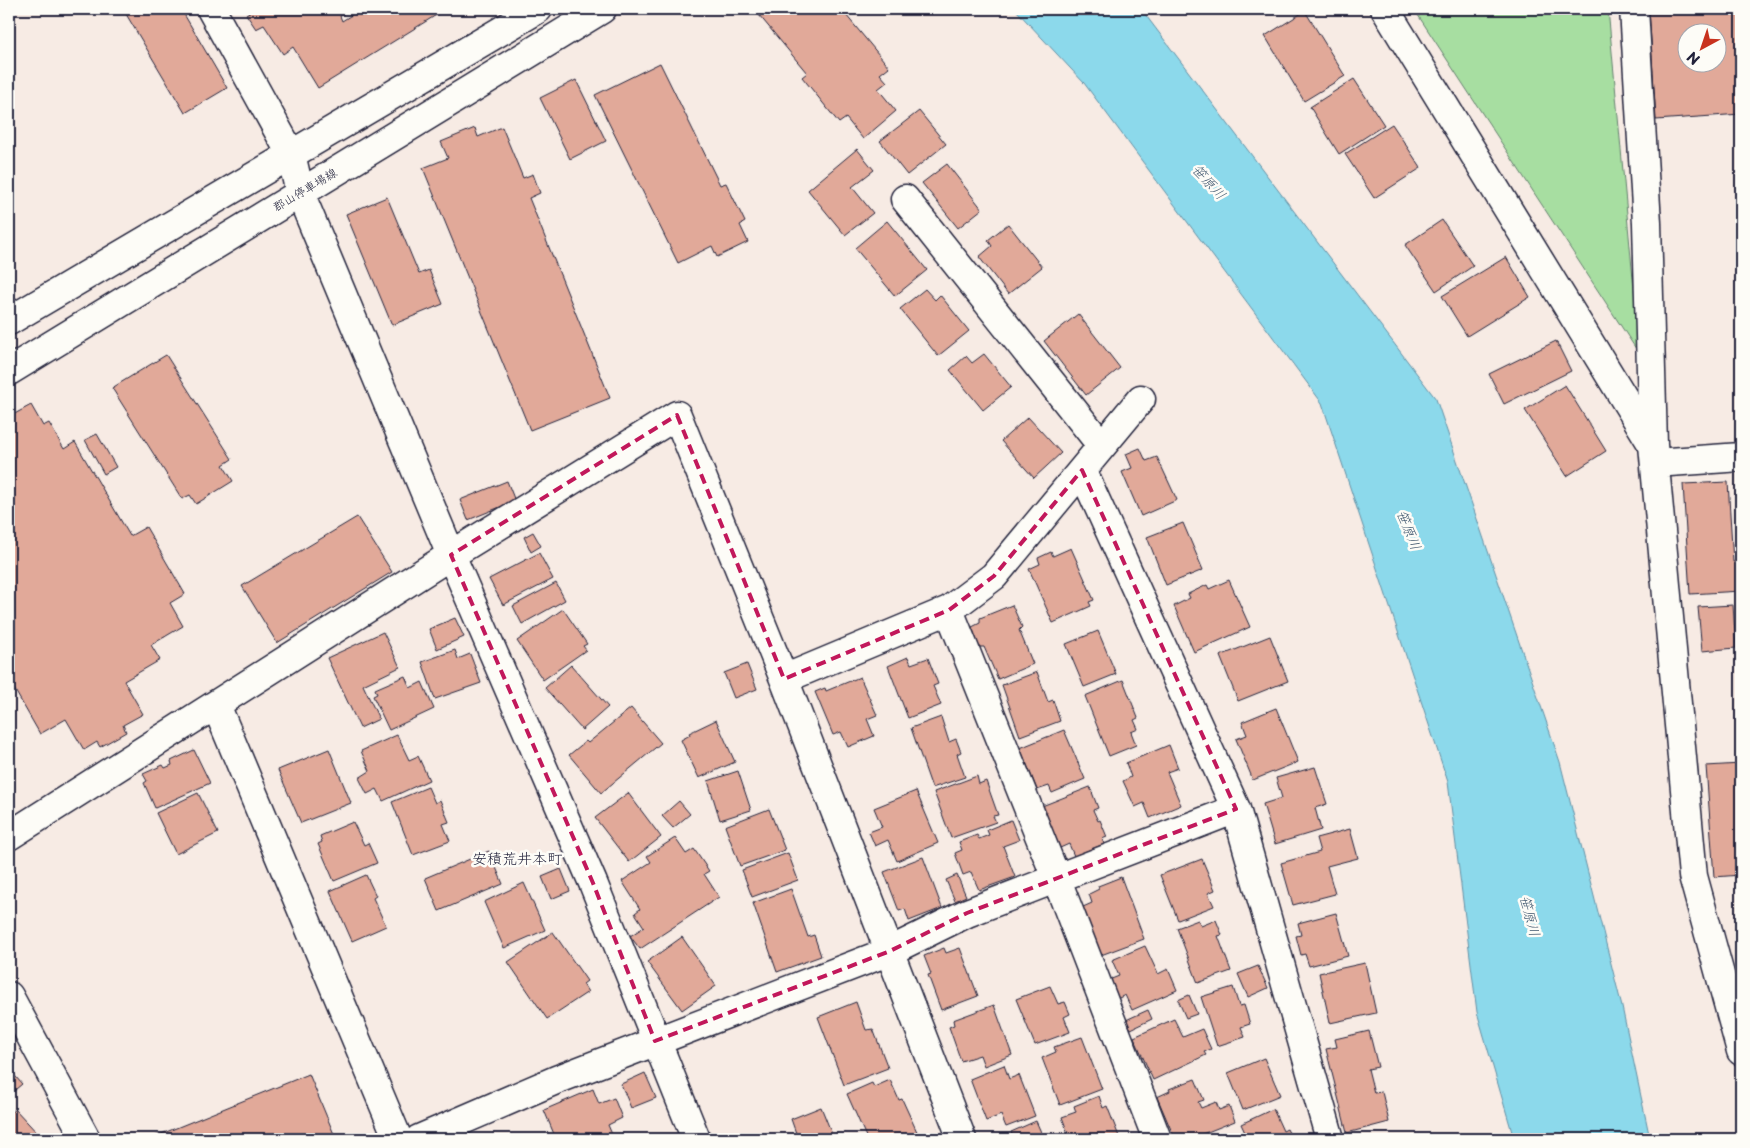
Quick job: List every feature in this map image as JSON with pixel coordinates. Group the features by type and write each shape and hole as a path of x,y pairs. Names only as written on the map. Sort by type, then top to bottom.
{"street":[{"path":"211,9 291,154 300,193 452,555 593,883 696,1139"},
{"path":"9,321 538,9"},
{"name":"郡山停車場線","path":"9,371 602,9"},
{"path":"1385,9 1654,454"},
{"path":"1634,9 1647,224 1654,454 1693,876 1741,1051"},
{"path":"905,199 1102,446"},
{"path":"784,679 949,610 994,576 1141,398"},
{"path":"9,836 452,555 677,416 784,679 962,1139"},
{"path":"1654,454 1741,457"},
{"path":"1082,470 1236,809 1330,1139"},
{"path":"949,610 1057,880 1157,1139"},
{"path":"216,705 398,1139"},
{"path":"419,1139 556,1080 890,951 967,913 1057,880 1236,809"},
{"path":"9,996 86,1139"}],"highlighted area":[{"path":"677,415 784,679 949,610 994,576 1082,470 1236,809 967,913 890,951 655,1041 593,883 451,555"}],"green space":[{"path":"1414,9 1608,9 1640,355"}],"water":[{"name":"笹原川","path":"1015,9 1141,9 1436,399 1560,762 1622,1007 1650,1139 1514,1139 1477,1012 1448,782 1322,403 1084,83"}],"building":[{"path":"123,9 181,9 227,88 185,113"},
{"path":"255,9 352,9 340,16 342,21 361,9 446,9 318,88 293,47 283,54 264,25 256,29 246,14"},
{"path":"754,9 841,9 889,67 880,74 887,82 878,89 896,111 863,139 846,118 839,123 802,77 807,73"},
{"path":"1649,9 1741,9 1741,114 1656,120"},
{"path":"1305,11 1345,76 1304,101 1265,36"},
{"path":"660,63 720,185 726,183 745,222 740,225 748,242 717,257 712,246 678,263 595,95"},
{"path":"1354,79 1384,125 1339,154 1310,107"},
{"path":"576,80 606,141 570,159 540,98"},
{"path":"919,111 946,144 907,175 880,141"},
{"path":"1392,124 1421,168 1374,198 1345,154"},
{"path":"502,127 523,178 533,174 540,193 529,198 610,398 530,430 423,168 448,158 441,142 475,128 478,137"},
{"path":"857,149 874,170 852,187 873,213 845,235 808,190"},
{"path":"947,164 982,209 958,228 922,183"},
{"path":"387,197 419,274 429,270 443,304 392,325 346,214"},
{"path":"1442,220 1473,266 1436,291 1405,245"},
{"path":"887,221 927,270 895,296 855,248"},
{"path":"1008,224 1042,267 1008,294 979,257 992,246 988,240"},
{"path":"1506,257 1530,297 1467,336 1442,296"},
{"path":"925,289 935,300 940,295 969,331 938,356 900,309"},
{"path":"1078,314 1120,368 1086,395 1044,341"},
{"path":"1556,341 1571,371 1504,404 1489,374"},
{"path":"984,354 1011,387 983,410 950,370 966,356 972,363"},
{"path":"166,355 232,459 223,465 233,481 196,504 190,495 182,499 112,388"},
{"path":"1565,385 1606,451 1567,476 1525,410"},
{"path":"31,405 43,426 49,423 64,449 75,442 130,536 146,527 185,594 170,603 183,626 151,645 160,660 124,681 143,714 123,725 126,732 100,747 97,742 84,750 66,719 40,734 9,680 9,417"},
{"path":"1028,417 1061,453 1034,478 1001,441"},
{"path":"97,434 116,467 104,474 85,440"},
{"path":"1140,448 1146,461 1157,457 1177,500 1141,516 1122,472 1132,468 1126,454"},
{"path":"507,481 515,501 468,520 460,500"},
{"path":"1728,482 1733,562 1741,561 1741,591 1690,594 1683,484"},
{"path":"1737,490 1741,490 1741,522"},
{"path":"357,517 392,572 277,643 242,586"},
{"path":"1183,523 1203,570 1166,585 1147,537"},
{"path":"533,532 541,546 531,552 524,537"},
{"path":"1071,548 1094,600 1089,602 1091,606 1053,623 1029,569 1040,564 1038,558 1051,552 1053,556"},
{"path":"539,553 553,579 503,605 489,579"},
{"path":"1229,580 1250,627 1194,652 1174,606 1190,598 1188,594 1207,585 1209,589"},
{"path":"556,583 565,600 522,624 513,606"},
{"path":"1012,605 1022,627 1019,630 1033,664 998,679 984,647 979,647 972,627 980,623 980,618"},
{"path":"1733,605 1736,648 1702,651 1698,607"},
{"path":"563,609 587,644 583,646 586,650 543,680 517,641"},
{"path":"455,618 464,637 437,649 429,629"},
{"path":"1098,631 1116,674 1084,687 1066,644"},
{"path":"383,632 400,667 363,685 379,719 360,728 327,658"},
{"path":"1270,636 1288,681 1238,701 1220,656"},
{"path":"455,650 458,659 470,654 481,683 435,699 422,662"},
{"path":"908,657 911,664 928,658 938,684 933,686 941,705 908,718 888,666"},
{"path":"747,664 757,689 734,698 724,673"},
{"path":"571,665 608,707 582,730 545,688"},
{"path":"1037,672 1048,702 1053,700 1060,721 1020,736 1002,685"},
{"path":"405,676 410,688 422,682 434,709 389,730 373,696 377,694 375,689"},
{"path":"860,677 877,715 867,719 874,736 848,747 841,732 833,735 815,692 825,688 826,691"},
{"path":"1123,680 1138,718 1134,720 1138,729 1131,732 1136,745 1109,756 1085,696"},
{"path":"631,708 661,743 601,793 569,755 586,741 588,743"},
{"path":"1276,708 1298,762 1253,780 1236,739 1247,735 1242,722"},
{"path":"941,717 949,742 956,739 961,752 957,754 965,777 932,788 911,728"},
{"path":"716,720 735,762 699,778 681,740 690,735 689,733"},
{"path":"1064,730 1085,779 1052,793 1049,786 1037,790 1020,748"},
{"path":"397,735 409,760 418,756 429,780 383,801 377,789 367,794 359,778 370,771 361,751"},
{"path":"1169,745 1178,768 1167,772 1181,805 1150,818 1144,803 1135,807 1123,781 1131,777 1126,763"},
{"path":"329,749 351,803 301,823 278,770"},
{"path":"194,750 210,783 155,808 144,783 147,781 143,774 163,765 165,768 172,765 171,761"},
{"path":"1741,764 1741,875 1714,877 1706,766"},
{"path":"1315,767 1327,804 1315,808 1321,830 1275,844 1263,804 1282,798 1276,778"},
{"path":"738,771 751,810 720,820 708,781"},
{"path":"977,776 979,784 986,781 998,815 993,816 996,822 951,838 934,792"},
{"path":"428,787 435,803 440,800 449,822 443,824 450,841 413,855 392,802"},
{"path":"1090,787 1098,808 1093,810 1098,821 1100,820 1107,837 1102,839 1104,844 1074,856 1069,844 1060,848 1042,806"},
{"path":"916,791 938,843 897,861 888,840 875,846 869,832 882,827 874,808"},
{"path":"198,793 218,833 176,854 156,813"},
{"path":"628,793 661,837 629,862 595,818"},
{"path":"679,801 690,814 673,828 662,816"},
{"path":"769,809 785,850 740,866 725,826"},
{"path":"1011,820 1019,840 1003,846 1015,877 979,890 971,872 963,875 955,853 962,850 959,842 977,835 979,839 989,835 987,830"},
{"path":"353,822 364,845 368,843 377,863 334,881 318,844 322,842 320,836"},
{"path":"1350,829 1358,858 1327,866 1335,894 1293,905 1281,863 1320,852 1316,838"},
{"path":"675,838 686,854 694,849 709,871 704,874 719,897 640,949 630,936 644,927 635,913 640,909 622,881 651,862 647,856"},
{"path":"489,851 503,884 439,911 425,878"},
{"path":"788,853 798,880 752,897 742,870"},
{"path":"923,857 942,908 909,921 905,909 899,911 884,872"},
{"path":"1202,859 1215,890 1208,893 1214,906 1178,920 1160,875"},
{"path":"561,869 570,891 551,899 542,877"},
{"path":"366,875 376,896 373,898 386,926 352,941 330,891"},
{"path":"957,875 966,896 955,901 946,880"},
{"path":"1121,877 1144,939 1101,955 1083,907 1092,903 1089,894 1099,889 1098,886"},
{"path":"524,883 545,930 504,948 484,902"},
{"path":"791,889 808,937 814,935 821,956 777,972 753,903"},
{"path":"1336,913 1348,956 1309,966 1305,954 1301,955 1296,936 1301,935 1298,923"},
{"path":"1198,920 1201,926 1216,920 1222,935 1218,936 1231,971 1198,983 1177,928"},
{"path":"553,932 587,981 583,984 588,992 547,1019 508,962"},
{"path":"682,937 716,986 682,1010 647,962"},
{"path":"1145,946 1158,974 1168,969 1177,990 1132,1010 1125,995 1117,999 1109,980 1119,976 1112,960"},
{"path":"944,948 946,953 960,948 978,996 941,1010 928,975 931,974 924,956"},
{"path":"1365,963 1376,1013 1330,1023 1319,973"},
{"path":"1258,966 1268,988 1248,997 1238,974"},
{"path":"1050,986 1058,1004 1065,1002 1070,1014 1064,1017 1070,1032 1035,1045 1016,999"},
{"path":"1233,987 1239,1006 1244,1005 1250,1024 1241,1027 1245,1037 1217,1046 1201,997"},
{"path":"1189,995 1197,1014 1186,1018 1178,1000"},
{"path":"856,1002 866,1030 873,1029 888,1068 844,1085 818,1017"},
{"path":"994,1005 1012,1055 984,1066 980,1055 961,1061 949,1027 954,1025 953,1020"},
{"path":"1148,1010 1152,1019 1131,1029 1126,1020"},
{"path":"1174,1019 1183,1037 1202,1029 1211,1049 1204,1052 1206,1055 1153,1080 1134,1037"},
{"path":"1369,1031 1378,1067 1368,1069 1374,1093 1382,1092 1389,1122 1347,1133 1326,1049 1337,1047 1335,1039"},
{"path":"1082,1037 1102,1089 1060,1105 1042,1058 1056,1052 1054,1047"},
{"path":"1264,1058 1280,1095 1243,1110 1228,1073"},
{"path":"1004,1065 1009,1079 1019,1075 1035,1116 1006,1127 1001,1115 986,1121 970,1079"},
{"path":"9,1069 22,1084 9,1095"},
{"path":"645,1073 656,1098 631,1108 621,1084"},
{"path":"309,1074 336,1139 149,1139"},
{"path":"1195,1079 1204,1100 1198,1102 1201,1108 1216,1102 1219,1110 1229,1106 1235,1121 1190,1139 1175,1139 1157,1097 1170,1091 1169,1089"},
{"path":"890,1080 899,1100 902,1099 918,1134 907,1139 867,1139 847,1094 872,1083 874,1087"},
{"path":"593,1089 599,1104 614,1098 622,1118 608,1125 614,1139 556,1139 544,1110"},
{"path":"1099,1096 1103,1108 1107,1106 1120,1139 1070,1139 1062,1117 1076,1112 1074,1106"},
{"path":"821,1107 834,1139 798,1139 791,1119"},
{"path":"15,1109 40,1136 37,1139 9,1139 9,1114"},
{"path":"1273,1109 1283,1131 1287,1129 1292,1139 1248,1139 1241,1124"},
{"path":"1036,1121 1044,1139 1014,1139 1011,1132"}],"district":[{"name":"安積荒井本町","path":"517,859"}]}
